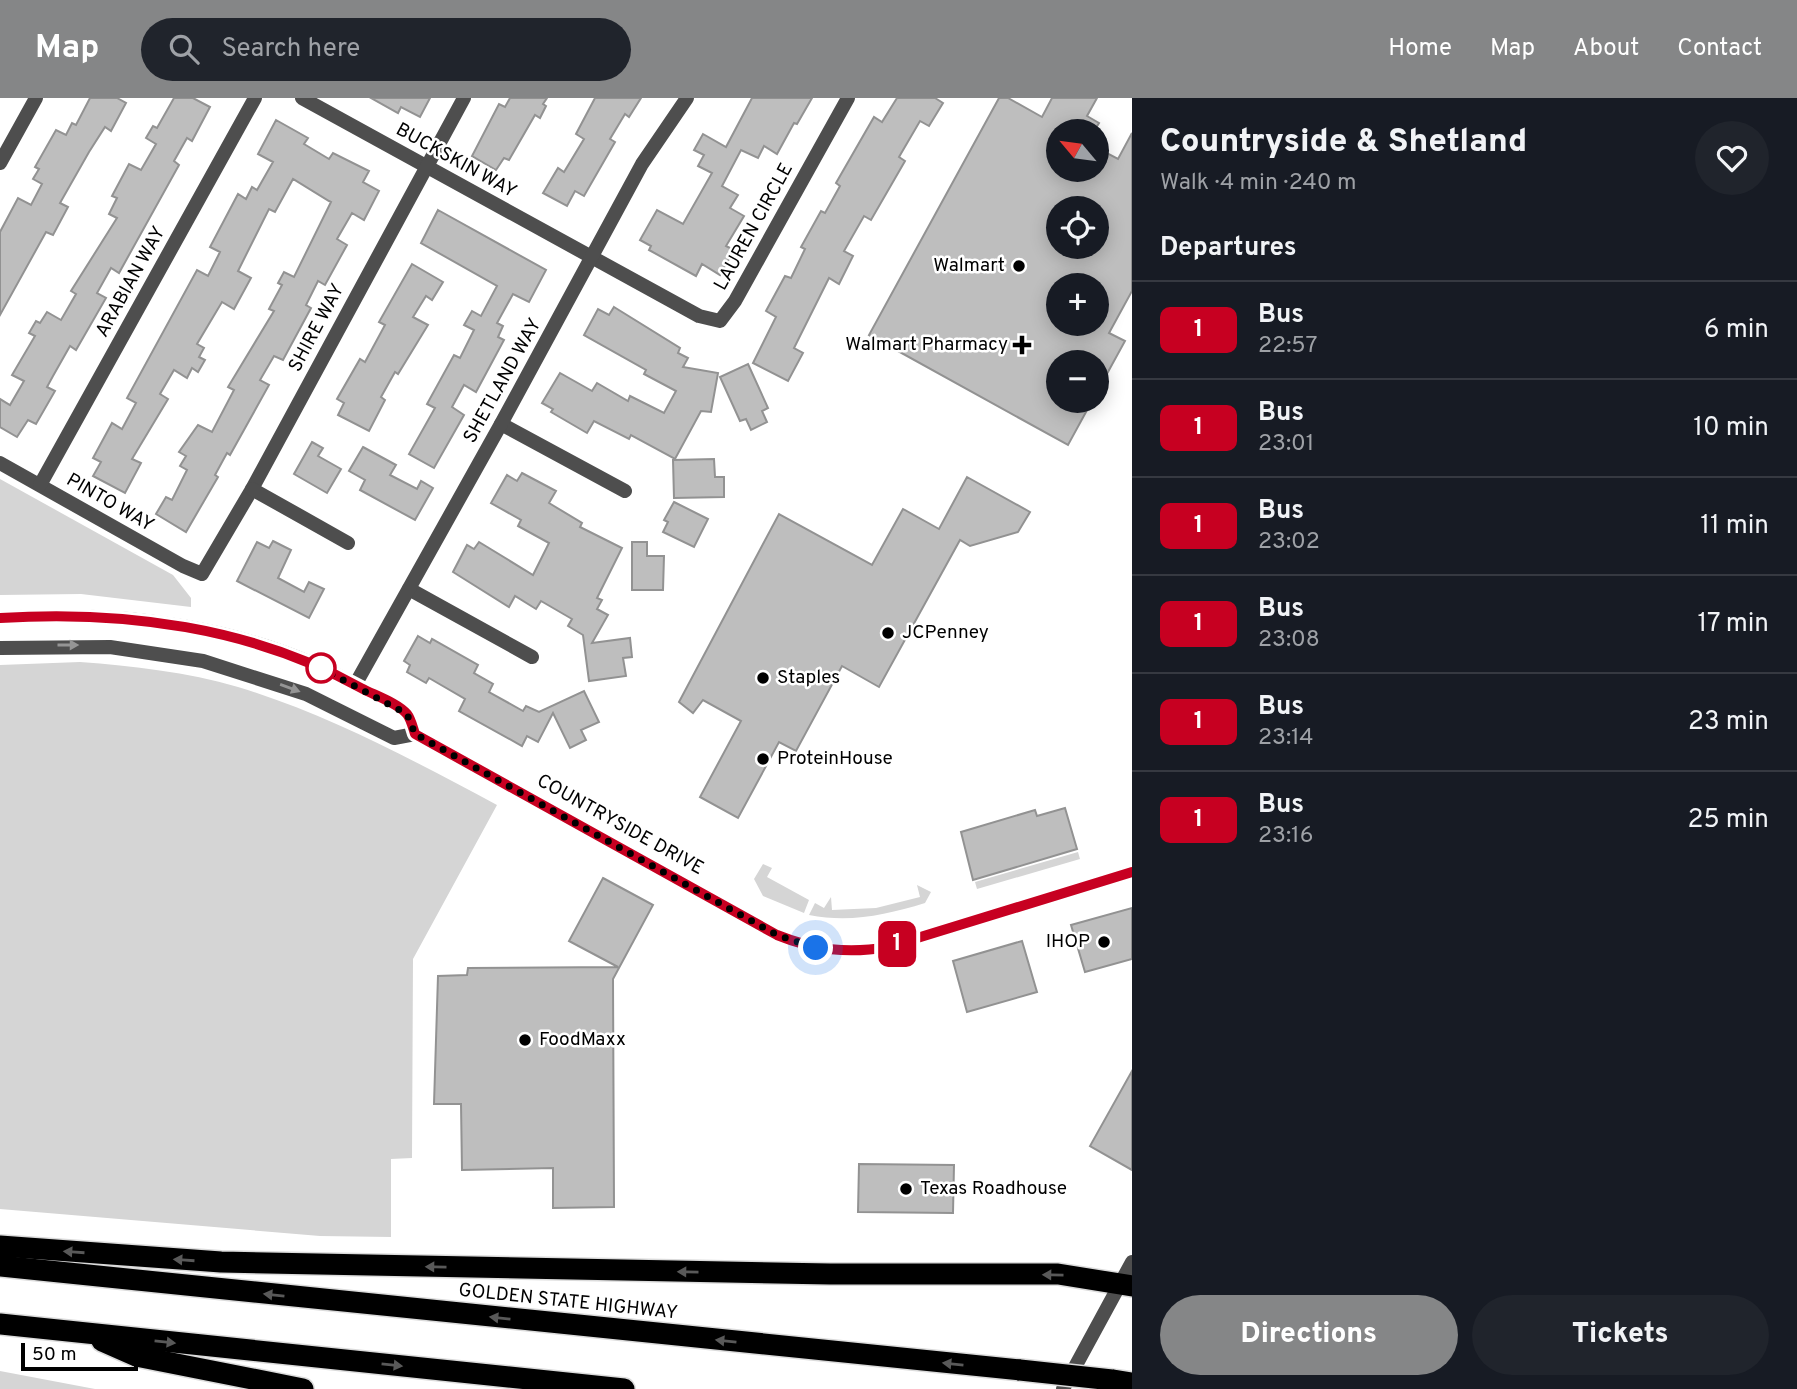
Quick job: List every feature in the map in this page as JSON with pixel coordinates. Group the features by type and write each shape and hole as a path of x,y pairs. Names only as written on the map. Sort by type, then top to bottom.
{"highway":[{"path":"0,1246 221,1262 654,1271 1058,1274 1126,1285"},
{"name":"GOLDEN STATE HIGHWAY","path":"0,1266 1122,1381"},
{"path":"0,1324 624,1389"},
{"path":"84,1333 136,1356 303,1389"}],"street":[{"path":"0,163 36,98"},
{"name":"ARABIAN WAY","path":"40,485 255,98"},
{"name":"BUCKSKIN WAY","path":"302,98 592,256"},
{"name":"SHIRE WAY","path":"202,573 252,489 464,98"},
{"name":"SHETLAND WAY","path":"355,685 642,164 687,98"},
{"name":"LAUREN CIRCLE","path":"592,256 699,316 720,321 735,302 848,98"},
{"path":"501,424 625,491"},
{"name":"PINTO WAY","path":"0,463 183,566 202,573"},
{"path":"252,489 348,542"},
{"path":"409,589 532,657"},
{"name":"COUNTRYSIDE DRIVE","path":"0,618 102,616 183,626 284,654 355,685 407,714 415,734 777,935 816,948 864,951 888,947 1132,872"},
{"name":"COUNTRYSIDE DRIVE","path":"0,648 78,645 173,655 238,670 306,694 394,738 415,734"},
{"path":"1063,1389 1126,1285 1132,1262"}],"shaded area":[{"path":"0,479 173,575 191,598 191,607 81,594 0,595"},
{"path":"80,662 180,674 219,682 272,698 370,740 497,805 413,959 412,1158 391,1159 391,1237 320,1236 0,1209 0,665"},
{"path":"1078,852 1080,859 977,889 975,882"},
{"path":"763,864 772,868 767,877 809,900 804,913 763,896 754,879"},
{"path":"917,885 931,892 925,903 853,918 809,915 815,903 824,908 831,897 832,910 876,908 920,897"},
{"path":"0,1371 95,1389 0,1389"}],"building":[{"path":"90,98 117,98 126,103 111,131 105,127 89,152 60,203 68,207 53,235 46,232 0,315 0,232 18,198 31,205 42,184 33,179 39,169 35,167 56,130 66,135 72,123 76,125"},
{"path":"174,98 193,98 210,107 192,141 187,138 174,161 179,165 119,273 111,268 97,293 106,298 76,350 70,346 53,376 47,387 55,391 36,424 28,420 17,437 0,427 0,399 10,405 24,381 12,375 35,336 29,333 36,321 40,323 47,312 61,320 76,294 71,291 117,218 109,214 117,198 112,196 129,164 141,170 156,144 146,138 153,126 157,128"},
{"path":"371,98 430,98 420,117 401,107 398,113"},
{"path":"510,98 547,98 540,118 535,115 509,160 504,158 496,170 472,156 499,104 505,107"},
{"path":"595,98 641,98 629,117 625,114 610,139 615,142 584,196 575,191 567,206 543,193 558,168 564,172 584,139 576,134"},
{"path":"752,98 812,98 777,154 764,146 758,158 741,150 722,186 738,195 730,208 744,216 726,246 734,250 720,275 702,264 696,276 649,250 651,246 640,240 657,210 683,224 712,173 698,166 704,155 694,150 703,134 726,147"},
{"path":"897,98 935,98 943,103 929,126 920,121 899,157 905,161 871,220 864,216 844,251 853,256 839,284 829,278 794,348 803,353 788,381 753,363 776,317 766,311 785,276 791,278 805,249 801,247 821,211 825,213 840,186 836,183 874,117 882,122"},
{"name":"Walmart","path":"999,98 1008,98 1042,117 1052,98 1097,98 1087,116 1092,119 1046,119 1046,182 1110,182 1110,155 1118,159 1132,133 1132,291 1109,333 1125,341 1109,370 1109,350 1046,350 1046,413 1085,413 1068,445 869,335"},
{"path":"276,120 308,138 304,144 329,159 333,153 369,171 363,182 379,191 364,220 352,213 337,239 347,245 325,285 318,281 306,305 311,308 283,360 274,356 260,380 269,385 230,455 227,453 215,475 218,477 186,532 156,514 166,497 172,500 187,470 180,466 186,456 179,452 198,425 212,432 234,390 228,387 274,311 269,309 282,285 278,283 284,272 294,277 331,202 293,179 275,212 269,209 238,271 251,278 234,309 222,302 197,344 204,348 199,357 205,360 198,372 192,368 187,378 174,370 160,394 168,399 132,459 141,463 125,493 93,476 101,462 93,458 112,423 122,429 136,403 127,398 197,270 208,276 220,252 210,247 238,194 246,199 252,187 257,190 273,162 258,154"},
{"path":"438,210 546,270 529,302 513,294 497,323 503,326 498,337 504,340 476,392 464,385 452,407 464,415 434,468 409,454 435,408 427,404 454,355 460,358 474,330 464,325 472,311 481,316 497,286 421,243"},
{"path":"412,264 443,282 432,300 426,296 413,317 428,325 381,397 385,400 369,431 338,415 344,403 337,399 360,359 365,362 385,325 379,322"},
{"path":"614,307 680,348 678,353 688,358 683,367 718,373 711,412 701,411 675,459 631,435 629,439 594,421 587,433 551,412 553,409 542,403 560,373 592,391 597,383 628,401 630,396 664,413 676,391 644,374 646,370 584,335 598,309 609,315"},
{"path":"748,364 768,408 762,411 767,422 751,430 746,419 740,421 720,377"},
{"path":"312,442 323,448 318,456 341,469 327,493 294,474"},
{"path":"363,447 396,465 390,475 417,489 421,481 433,488 415,520 360,490 365,480 349,471"},
{"path":"714,459 715,477 724,477 724,497 674,498 673,460"},
{"path":"522,473 556,491 549,503 582,523 580,527 622,548 597,598 602,600 597,609 608,615 592,643 630,638 632,657 623,658 626,676 589,681 583,635 568,626 572,619 541,601 536,609 515,596 509,607 453,572 467,545 474,549 479,542 533,575 549,543 518,526 521,520 491,503 507,475 517,481"},
{"path":"967,477 1030,512 1018,532 970,546 960,540 879,687 842,666 796,751 779,742 738,818 700,797 741,721 703,700 693,713 679,702 779,514 872,565 903,509 939,529"},
{"path":"674,502 708,519 694,547 663,532 668,522 664,520"},
{"path":"273,541 291,550 278,578 304,592 309,582 324,589 309,618 237,581 257,542 269,548"},
{"path":"632,542 647,542 647,556 664,556 663,590 632,590"},
{"path":"418,636 430,643 432,639 478,665 474,673 493,684 489,692 523,711 526,706 539,712 584,691 599,722 581,730 586,740 570,748 553,713 538,742 527,736 522,746 459,711 465,699 429,678 426,683 407,672 410,665 404,661"},
{"path":"1065,808 1077,849 973,880 961,832 1035,810 1037,816"},
{"name":"FoodMaxx","path":"603,878 653,905 613,979 614,1207 553,1208 553,1168 462,1170 461,1104 434,1104 438,976 467,975 468,968 618,967 569,941"},
{"name":"IHOP","path":"1132,908 1132,959 1085,972 1071,925"},
{"path":"1022,941 1037,992 967,1012 953,961"},
{"path":"1132,1071 1132,1170 1090,1146"},
{"name":"Texas Roadhouse","path":"859,1164 954,1165 953,1213 858,1212"}],"bus line":[{"name":"1","path":"0,618 102,616 183,626 243,641 328,671 407,714 415,734 777,935 816,948 864,951 888,947 1132,872"}],"place":[{"name":"Walmart","path":"1019,266"},
{"name":"Walmart Pharmacy","path":"1022,345"},
{"name":"JCPenney","path":"888,633"},
{"name":"Staples","path":"763,678"},
{"name":"ProteinHouse","path":"763,759"},
{"name":"IHOP","path":"1104,942"},
{"name":"FoodMaxx","path":"525,1040"},
{"name":"Texas Roadhouse","path":"906,1189"}],"route":[{"path":"321,668 407,714 415,734 777,935 816,948"}]}
